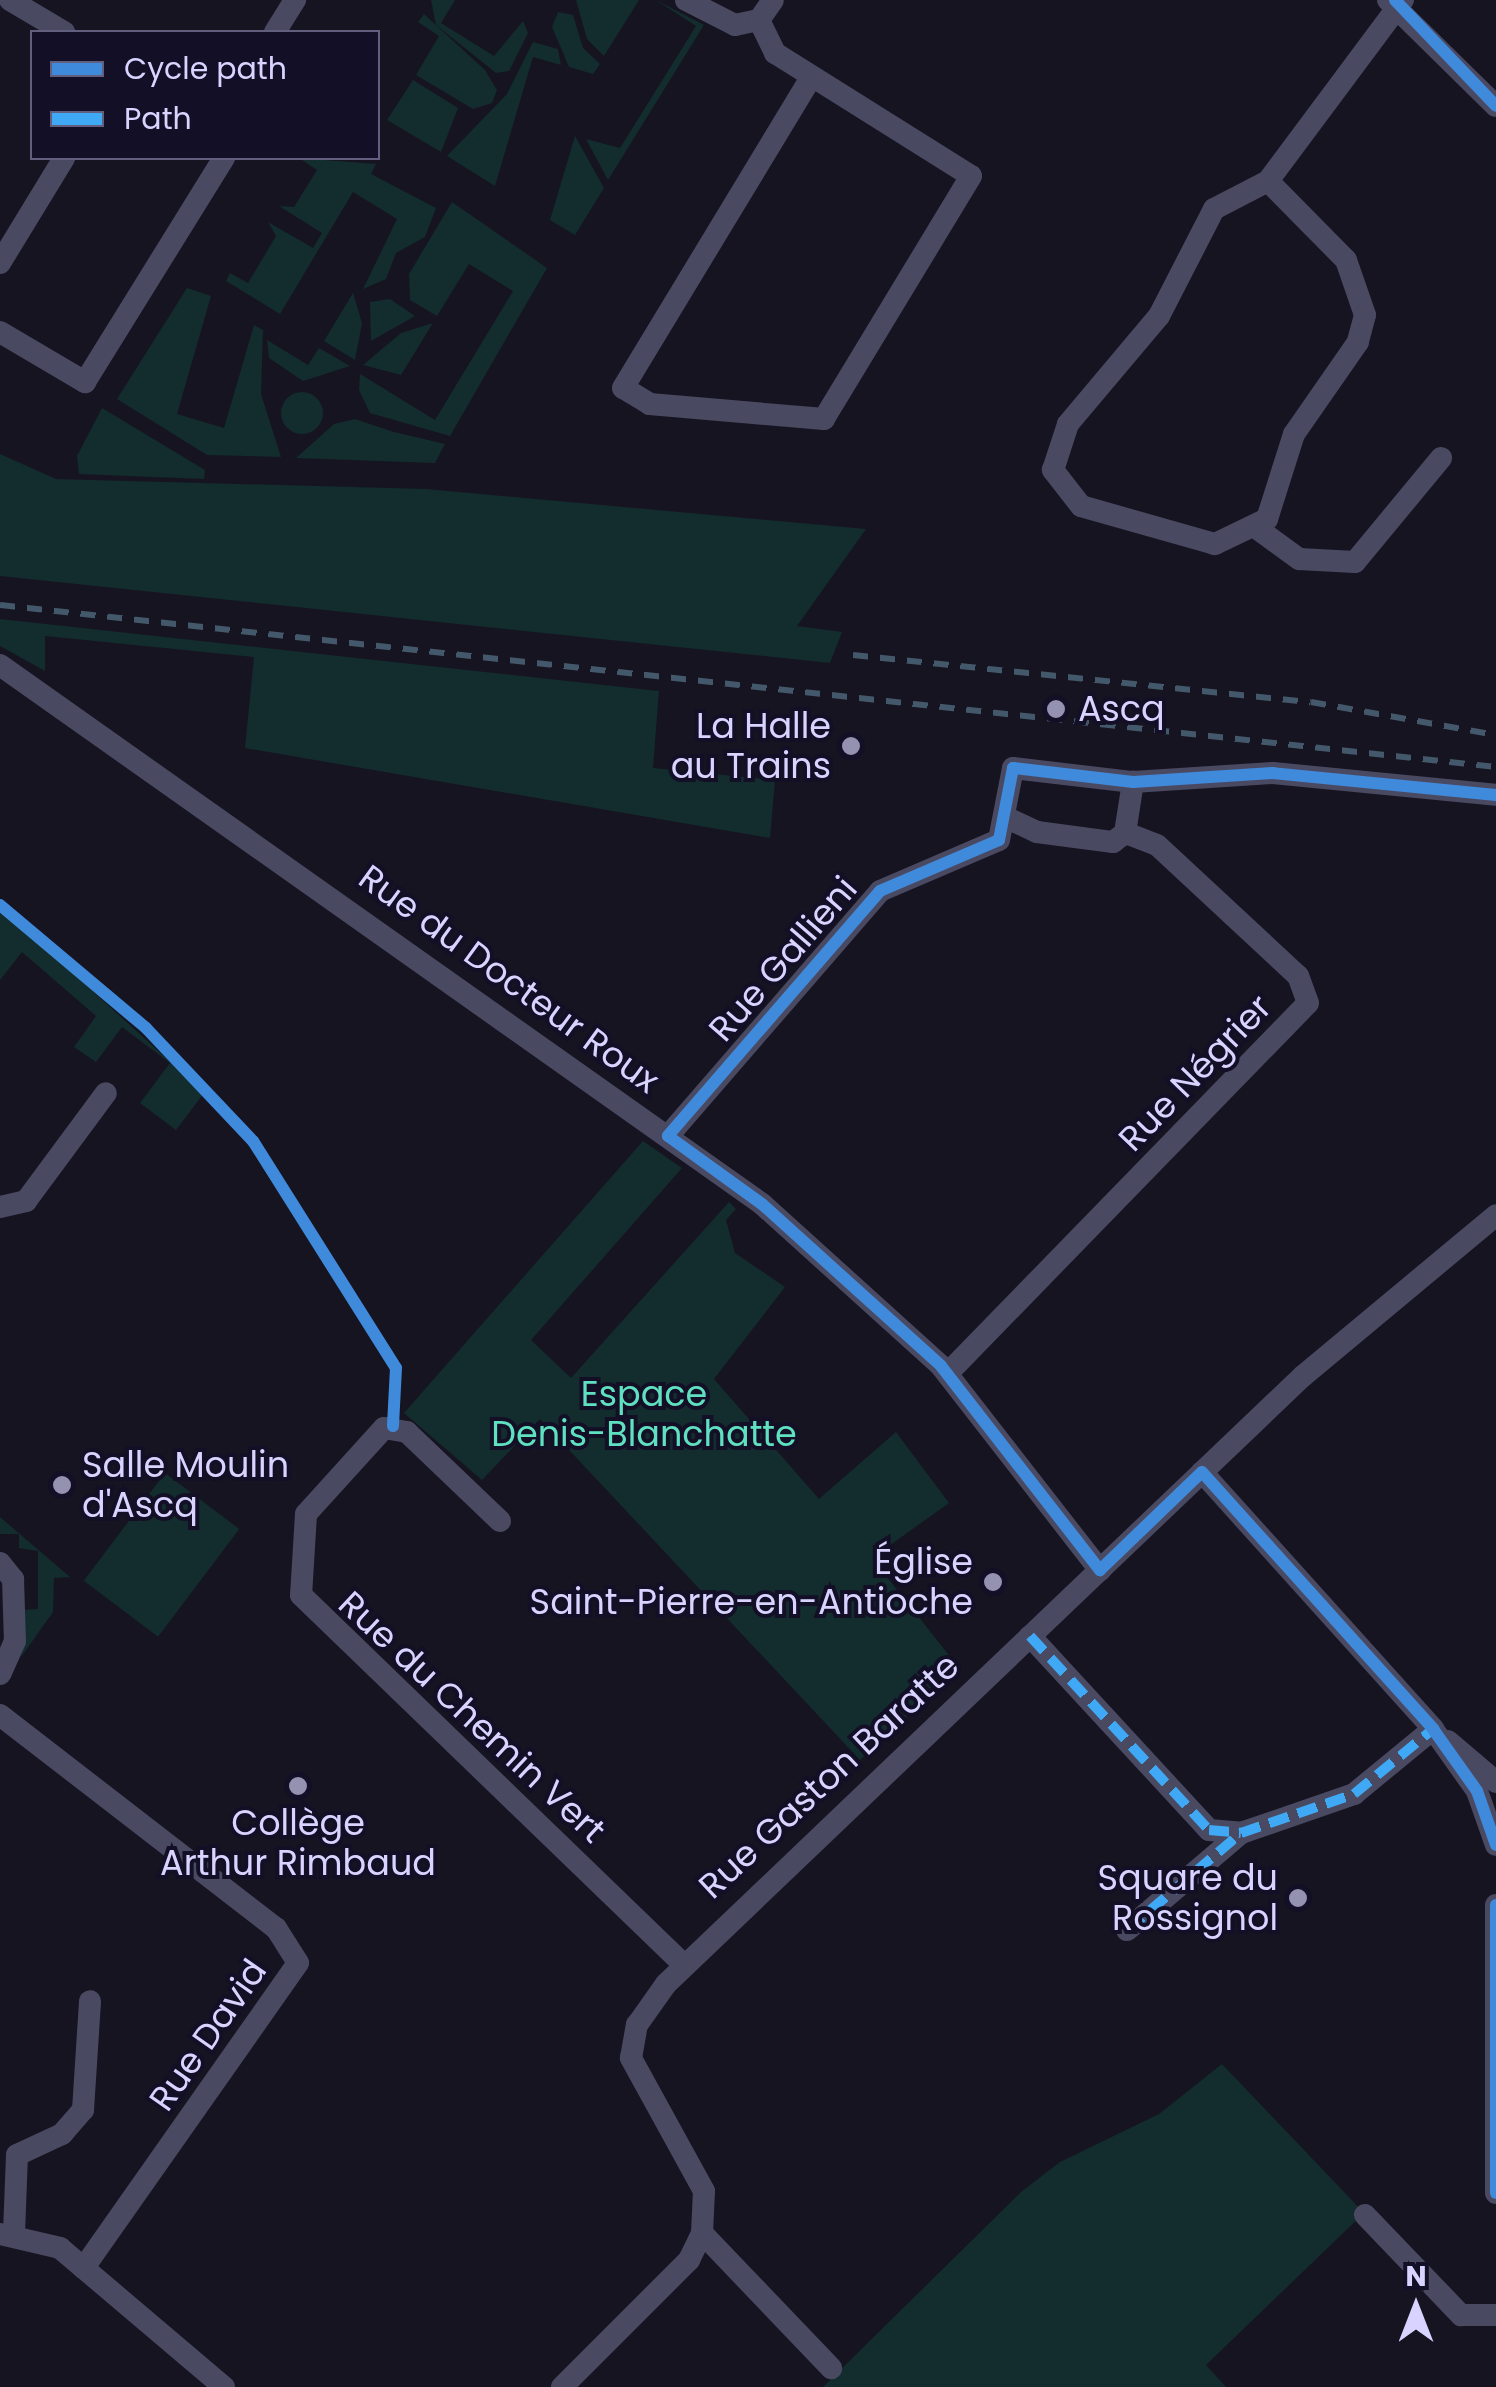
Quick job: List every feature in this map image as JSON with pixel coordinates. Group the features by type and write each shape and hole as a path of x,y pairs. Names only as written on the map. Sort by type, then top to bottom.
{"street":[{"path":"10,0 61,30"},
{"path":"275,30 294,0"},
{"path":"686,0 725,23 759,20 773,0"},
{"path":"1268,181 1346,260 1365,315 1358,342 1294,434 1258,528 1215,544 1081,506 1056,482 1052,459 1068,424 1169,302 1214,208 1268,181 1396,2 1496,106"},
{"path":"759,20 771,50 971,176 824,419 650,404 623,388 811,78"},
{"path":"0,263 63,160"},
{"path":"0,332 85,382 223,160"},
{"path":"1258,528 1300,559 1355,562 1441,458"},
{"name":"Rue du Docteur Roux","path":"0,665 762,1204 948,1373 1100,1570"},
{"path":"1133,782 1126,832 1113,842 1037,832 1007,818 1013,768 1133,782 1262,772 1496,795"},
{"name":"Rue Gallieni","path":"668,1136 880,891 992,845 1007,818"},
{"name":"Rue Négrier","path":"948,1373 1308,1003 1298,976 1157,845 1126,832"},
{"path":"0,1208 26,1201 106,1094"},
{"name":"Rue Gaston Baratte","path":"702,2233 704,2191 630,2052 637,2025 684,1964 1202,1472 1496,1215"},
{"name":"Rue du Chemin Vert","path":"500,1521 408,1432 384,1428 306,1514 301,1595 684,1964"},
{"path":"1202,1472 1427,1736 1487,1776 1496,1845"},
{"path":"0,1563 14,1579 14,1641 0,1674"},
{"path":"1030,1636 1196,1822 1241,1833"},
{"name":"Rue David","path":"0,1715 276,1928 298,1963 84,2268"},
{"path":"1127,1930 1241,1833 1354,1794 1427,1736"},
{"path":"1496,1906 1496,2193"},
{"path":"90,2001 83,2110 62,2134 18,2154 7,2233 46,2240 224,2387"},
{"path":"1365,2215 1461,2315 1496,2315"},
{"path":"562,2387 688,2260 702,2233 831,2368"}],"green space":[{"path":"431,0 455,0 441,23 494,56 523,21 528,33 509,71 496,73 436,25"},
{"path":"576,0 639,0 604,56 587,39"},
{"path":"656,0 704,25 608,180 586,139 620,148 696,26"},
{"path":"558,12 573,15 583,48 600,64 593,74 569,67 552,27"},
{"path":"424,14 485,70 497,90 492,103 473,109 416,75 439,36 418,22"},
{"path":"533,42 558,49 561,65 533,57 495,186 447,156 507,94"},
{"path":"413,80 458,108 441,152 387,120"},
{"path":"575,136 604,188 575,235 550,220"},
{"path":"302,160 376,164 371,174 436,208 425,237 396,253 386,279 363,289 397,219 353,192 280,314 226,281 230,273 248,283 276,236 268,222 313,248 322,233 279,206 294,207 317,170"},
{"path":"452,202 547,268 450,436 370,413 359,390 360,374 435,420 513,291 469,264 437,316 410,300 409,274"},
{"path":"187,288 211,296 177,414 224,428 254,325 263,330 261,394 281,457 207,455 117,399"},
{"path":"353,293 362,323 355,360 324,341"},
{"path":"390,299 415,316 371,341 370,302"},
{"path":"433,323 401,375 363,365 401,333"},
{"path":"267,340 308,365 319,348 350,366 303,381 269,358"},
{"path":"302,392 317,398 323,413 317,428 302,434 287,428 281,413 287,398"},
{"path":"102,408 205,470 204,479 79,474 77,456"},
{"path":"355,419 445,444 435,463 296,458 334,424"},
{"path":"0,454 56,479 426,489 866,529 797,626 842,632 830,663 0,576"},
{"path":"0,619 659,691 653,768 775,780 770,838 245,748 254,657 45,636 45,671 0,646"},
{"path":"0,906 204,1093 176,1130 140,1103 170,1063 122,1027 96,1062 74,1047 96,1016 22,952 0,980"},
{"name":"Espace Denis-Blanchatte","path":"643,1141 682,1168 531,1340 571,1378 729,1202 736,1209 726,1220 735,1253 785,1287 714,1379 819,1499 896,1432 949,1503 872,1558 959,1668 860,1760 540,1419 482,1480 404,1413"},
{"path":"165,1473 239,1529 158,1637 84,1581"},
{"path":"0,1517 70,1577 54,1578 53,1612 21,1657 23,1610 38,1609 38,1551 19,1548 19,1534 0,1534"},
{"path":"1222,2064 1364,2213 1206,2365 1226,2387 823,2387 1021,2192 1060,2162 1159,2114"}],"railway":[{"path":"0,605 1496,767"},
{"path":"853,655 1311,702 1496,735"}],"marked path":[{"path":"1030,1636 1209,1830 1241,1833 1354,1794 1433,1729"},
{"path":"1127,1930 1241,1833"}],"cycle path":[{"path":"1395,0 1496,106"},
{"path":"1496,795 1273,773 1133,782 1013,768 999,840 880,891 668,1136 762,1204 941,1366 1100,1570 1202,1472 1433,1729 1477,1791 1496,1845"},
{"path":"0,905 146,1028 253,1141 396,1368 393,1426"},
{"path":"1496,1905 1496,2193"}],"place":[{"name":"Ascq","path":"1056,709"},
{"name":"La Halle au Trains","path":"851,746"},
{"name":"Salle Moulin d'Ascq","path":"62,1485"},
{"name":"Église Saint-Pierre-en-Antioche","path":"993,1582"},
{"name":"Collège Arthur Rimbaud","path":"298,1786"},
{"name":"Square du Rossignol","path":"1298,1898"}]}
